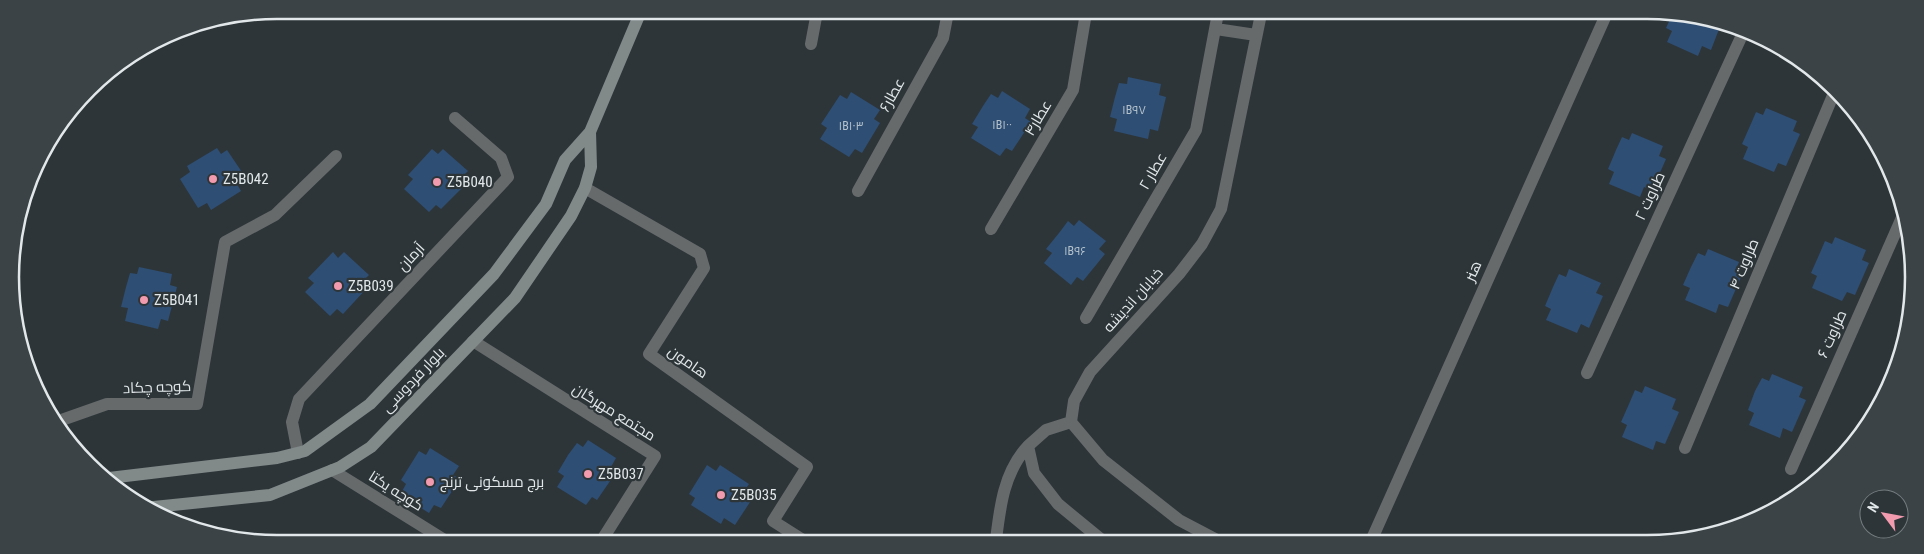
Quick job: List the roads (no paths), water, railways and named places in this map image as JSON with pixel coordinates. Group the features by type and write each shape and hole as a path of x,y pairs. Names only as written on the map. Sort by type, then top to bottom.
{"main road":[{"name":"بلوار فردوسی","path":"114,477 277,458 305,451 370,404 494,274 546,204 565,160 590,132 638,19"},
{"name":"بلوار فردوسی","path":"158,507 270,495 340,467 371,447 515,298 571,216 585,188 591,167 590,132"}],"street":[{"path":"811,44 816,19"},
{"name":"عطار۶","path":"858,191 943,38 947,19"},
{"name":"عطار۴","path":"990,229 1073,90 1085,19"},
{"name":"عطار ۲","path":"1086,318 1196,130 1217,19"},
{"name":"خیابان اندیشه","path":"1071,422 1074,401 1090,372 1179,274 1202,244 1220,209 1260,19"},
{"name":"هنر","path":"1374,535 1604,19"},
{"path":"1216,29 1256,35"},
{"name":"طراوت ۲","path":"1587,373 1741,36"},
{"name":"طراوت ۴","path":"1685,448 1832,97"},
{"name":"آرمان","path":"298,453 292,422 299,399 508,177 502,158 455,118"},
{"name":"کوچه چکاد","path":"62,420 108,404 197,404 225,242 275,215 336,156"},
{"name":"هامون","path":"585,188 700,254 704,268 649,354 807,467 773,521 795,535"},
{"name":"طراوت ۶","path":"1791,469 1899,224"},
{"name":"مجتمع مهرگان","path":"473,341 655,456 605,535"},
{"path":"997,535 1001,499 1016,459 1046,430 1071,422 1103,460 1180,520 1208,535"},
{"path":"1028,446 1034,474 1058,504 1096,535"},
{"name":"کوچه یکتا","path":"332,470 437,535"}],"place":[{"name":"Z5B042","path":"213,179"},
{"name":"Z5B040","path":"437,182"},
{"name":"Z5B039","path":"338,286"},
{"name":"Z5B041","path":"144,300"},
{"name":"Z5B037","path":"588,474"},
{"name":"برج مسکونی ترنج","path":"430,482"},
{"name":"Z5B035","path":"721,495"}]}
